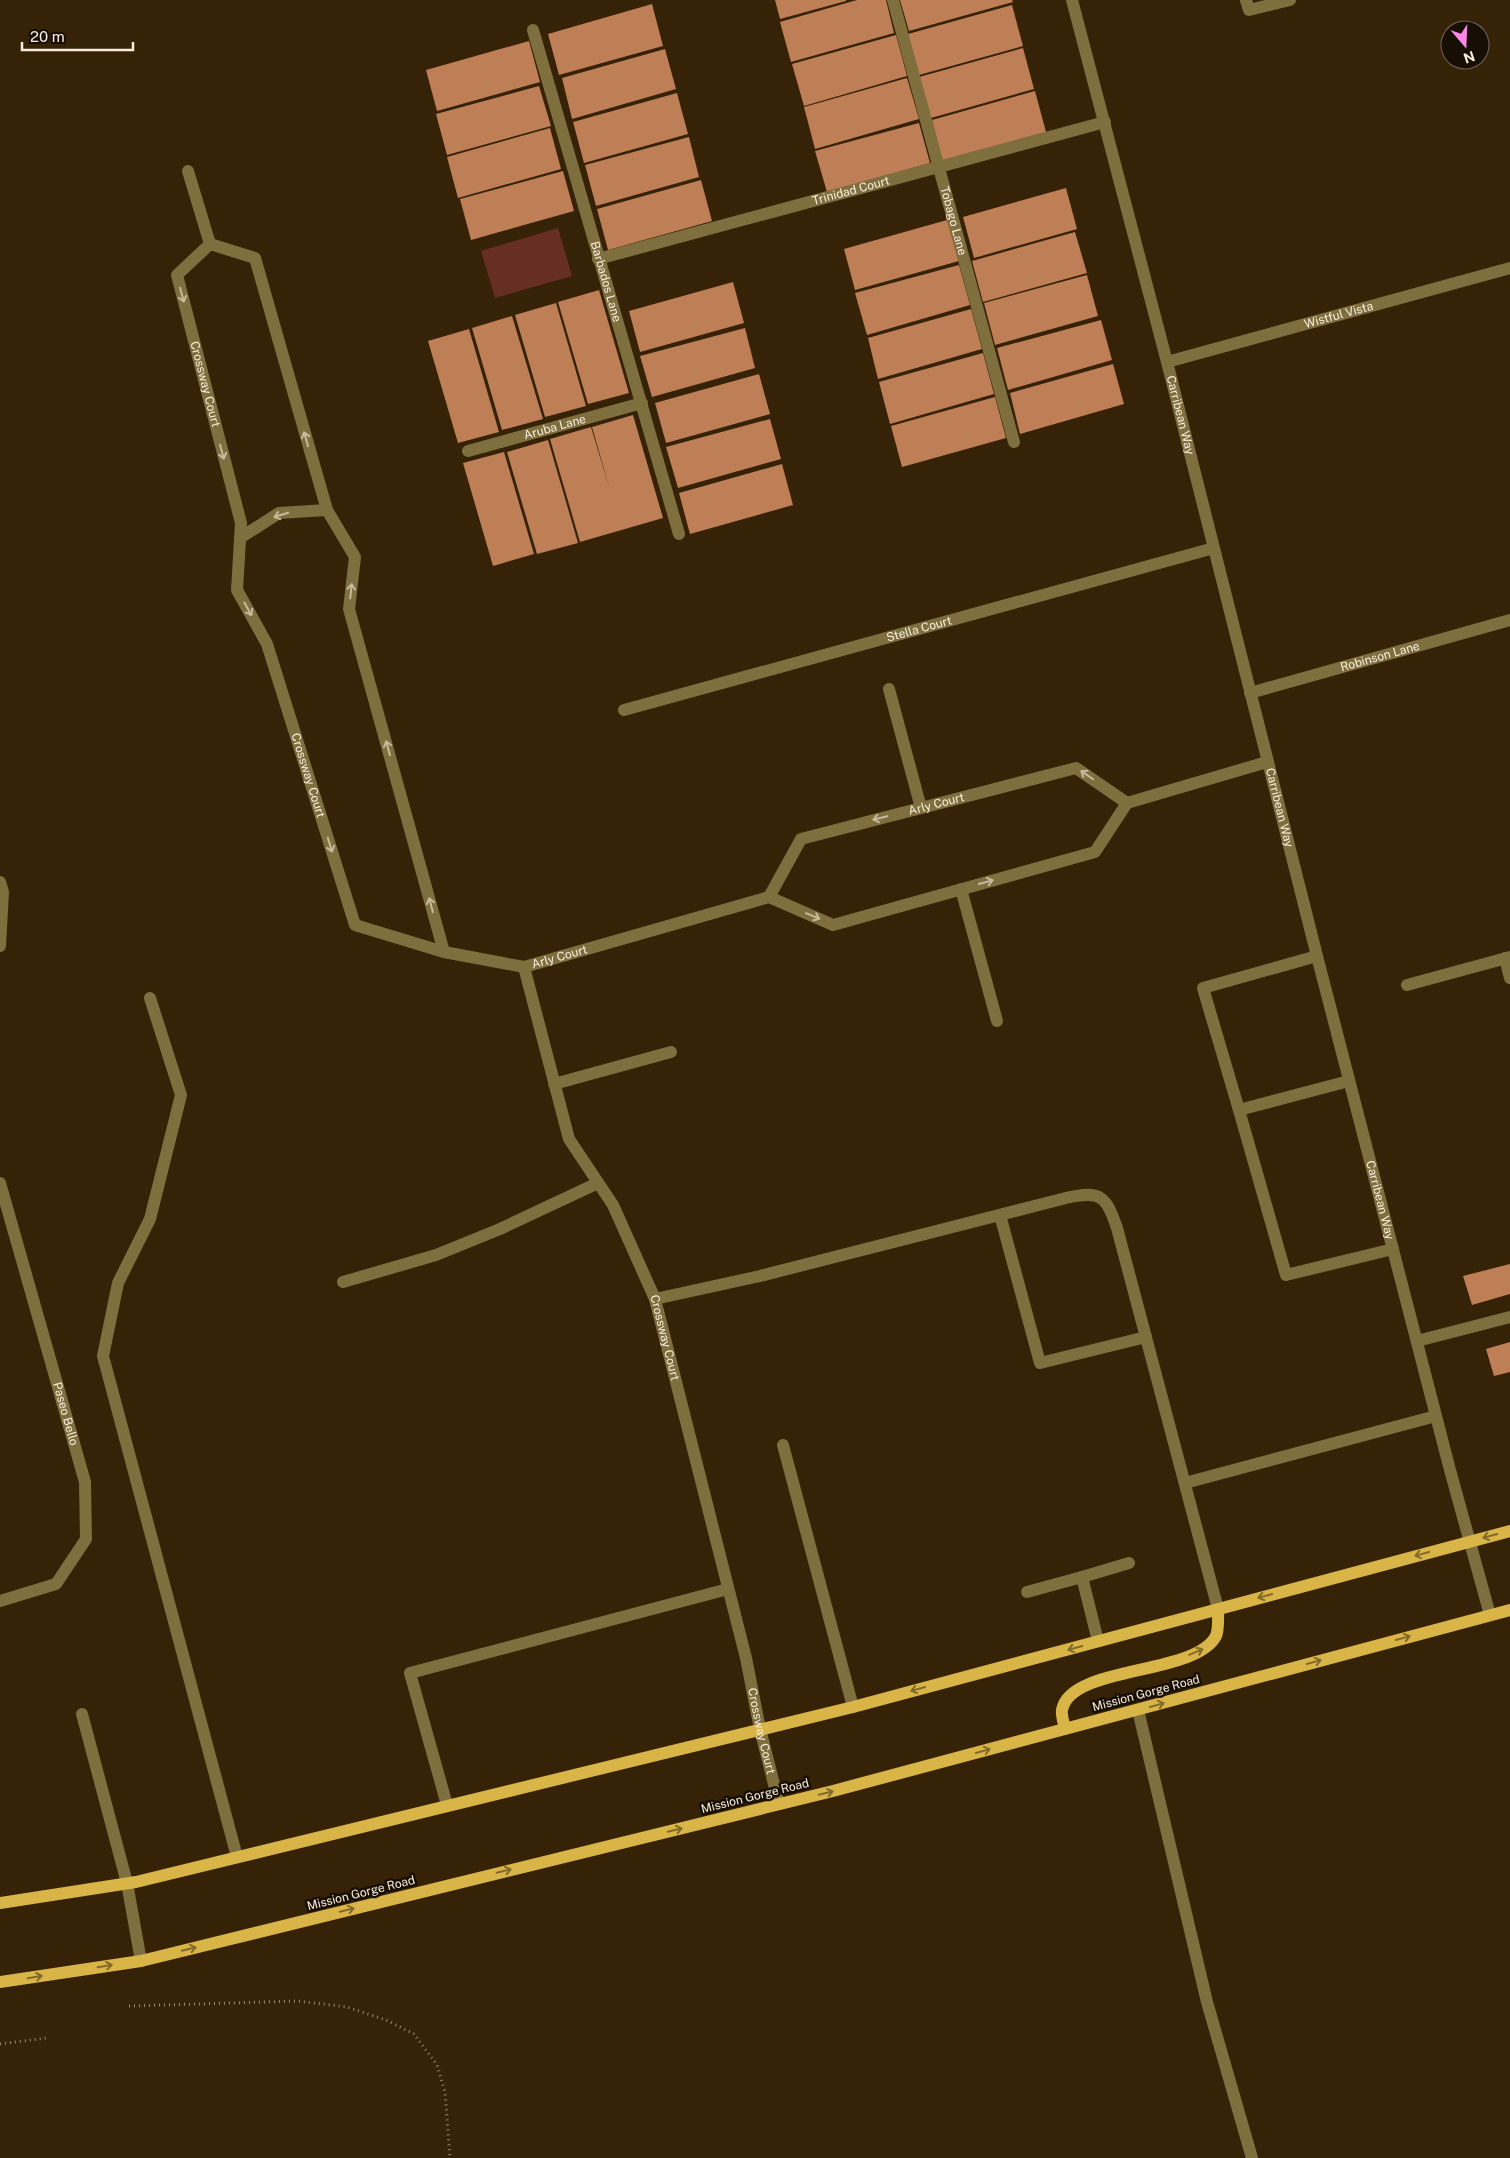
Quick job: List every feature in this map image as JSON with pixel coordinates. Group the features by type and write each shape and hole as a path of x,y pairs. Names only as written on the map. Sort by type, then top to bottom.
{"main road":[{"path":"0,1902 127,1883 854,1707 1510,1531"},
{"path":"1065,1729 1062,1711 1069,1695 1086,1685 1202,1652 1217,1635 1218,1609"},
{"name":"Mission Gorge Road","path":"0,1982 142,1961 779,1804 1510,1610"}],"street":[{"name":"Tobago Lane","path":"893,0 1014,442"},
{"name":"Carribean Way","path":"1072,0 1167,362 1267,762 1436,1416 1490,1615"},
{"path":"1246,0 1249,10 1290,0"},
{"name":"Barbados Lane","path":"533,30 679,534"},
{"name":"Trinidad Court","path":"598,259 1105,122"},
{"path":"188,171 210,244 255,258 327,510 355,557 349,609 444,952"},
{"name":"Crossway Court","path":"210,244 176,275 241,523 237,590 267,644 355,925 444,952 524,967 569,1139 613,1205 655,1299 746,1658 760,1729 779,1804"},
{"name":"Wistful Vista","path":"1167,362 1510,268"},
{"name":"Aruba Lane","path":"468,451 642,403"},
{"path":"240,538 279,513 327,510"},
{"name":"Stella Court","path":"624,710 1214,548"},
{"name":"Robinson Lane","path":"1250,694 1510,620"},
{"path":"889,689 920,808"},
{"path":"769,897 833,924 1095,852 1126,803 1267,762"},
{"name":"Arly Court","path":"524,967 769,897 801,839 1076,768 1126,803"},
{"path":"0,882 3,892 0,946"},
{"path":"962,889 997,1021"},
{"path":"1317,956 1203,988 1286,1275 1393,1249"},
{"path":"1407,984 1507,958 1510,978"},
{"path":"150,998 181,1095 150,1219 118,1283 103,1356 237,1857"},
{"path":"554,1084 671,1052"},
{"path":"1239,1110 1350,1081"},
{"name":"Paseo Bello","path":"0,1183 85,1482 86,1539 56,1584 0,1601"},
{"path":"343,1282 436,1255 500,1229 598,1183"},
{"path":"655,1299 760,1276 1086,1194 1100,1198 1108,1204 1117,1228 1218,1609"},
{"path":"1000,1215 1040,1363 1146,1337"},
{"path":"1417,1342 1510,1317"},
{"path":"1185,1483 1436,1416"},
{"path":"783,1445 854,1707"},
{"path":"1027,1592 1129,1564"},
{"path":"1082,1577 1098,1641"},
{"path":"447,1805 410,1673 728,1588"},
{"path":"1138,1710 1207,2002 1252,2158"},
{"path":"82,1714 127,1883 142,1961"}],"path":[{"path":"129,2006 297,2000 347,2007 386,2020 414,2034 437,2065 445,2092 450,2158"},
{"path":"0,2044 46,2038"}],"shaded area":[{"path":"558,228 572,276 495,298 481,251"}],"building":[{"path":"775,0 846,0 846,1 780,19"},
{"path":"857,0 886,0 894,33 791,62 780,22"},
{"path":"900,0 1012,0 1013,2 909,31"},
{"path":"652,4 663,46 559,75 548,34"},
{"path":"1012,5 1023,46 919,75 908,34"},
{"path":"896,35 907,76 804,106 792,64"},
{"path":"529,41 540,82 437,111 426,70"},
{"path":"1023,48 1034,89 931,118 919,77"},
{"path":"665,49 676,89 572,119 562,78"},
{"path":"907,78 919,119 815,149 804,107"},
{"path":"539,86 551,126 447,155 436,114"},
{"path":"1035,91 1046,132 942,161 932,120"},
{"path":"677,93 688,134 584,163 573,122"},
{"path":"919,123 930,163 827,192 815,151"},
{"path":"550,128 561,169 458,198 447,157"},
{"path":"689,137 699,177 596,206 585,165"},
{"path":"563,171 574,211 471,240 460,199"},
{"path":"701,180 712,221 608,250 597,209"},
{"path":"1066,188 1077,229 974,258 963,217"},
{"path":"947,220 959,261 855,290 844,249"},
{"path":"1075,232 1087,273 983,302 972,261"},
{"path":"959,265 970,305 867,335 855,293"},
{"path":"1087,275 1098,316 995,345 984,303"},
{"path":"733,282 744,323 640,352 629,311"},
{"path":"599,290 629,393 588,404 558,302"},
{"path":"556,303 586,406 545,417 515,315"},
{"path":"971,309 982,349 878,379 868,338"},
{"path":"512,316 543,419 502,430 472,328"},
{"path":"1101,320 1112,360 1008,390 997,348"},
{"path":"745,328 755,368 652,397 640,356"},
{"path":"469,329 499,432 458,443 428,341"},
{"path":"983,353 994,394 890,424 879,382"},
{"path":"1113,364 1124,404 1020,434 1010,393"},
{"path":"759,374 770,414 666,443 655,403"},
{"path":"995,397 1006,438 902,467 891,426"},
{"path":"633,415 663,518 580,542 550,439 591,427 610,490 592,427"},
{"path":"770,419 781,459 678,488 666,447"},
{"path":"548,440 578,543 537,554 507,452"},
{"path":"504,452 534,554 493,566 463,463"},
{"path":"782,464 793,505 690,534 679,493"},
{"path":"1510,1264 1510,1294 1472,1305 1463,1276"},
{"path":"1510,1342 1510,1372 1494,1376 1486,1349"}]}
